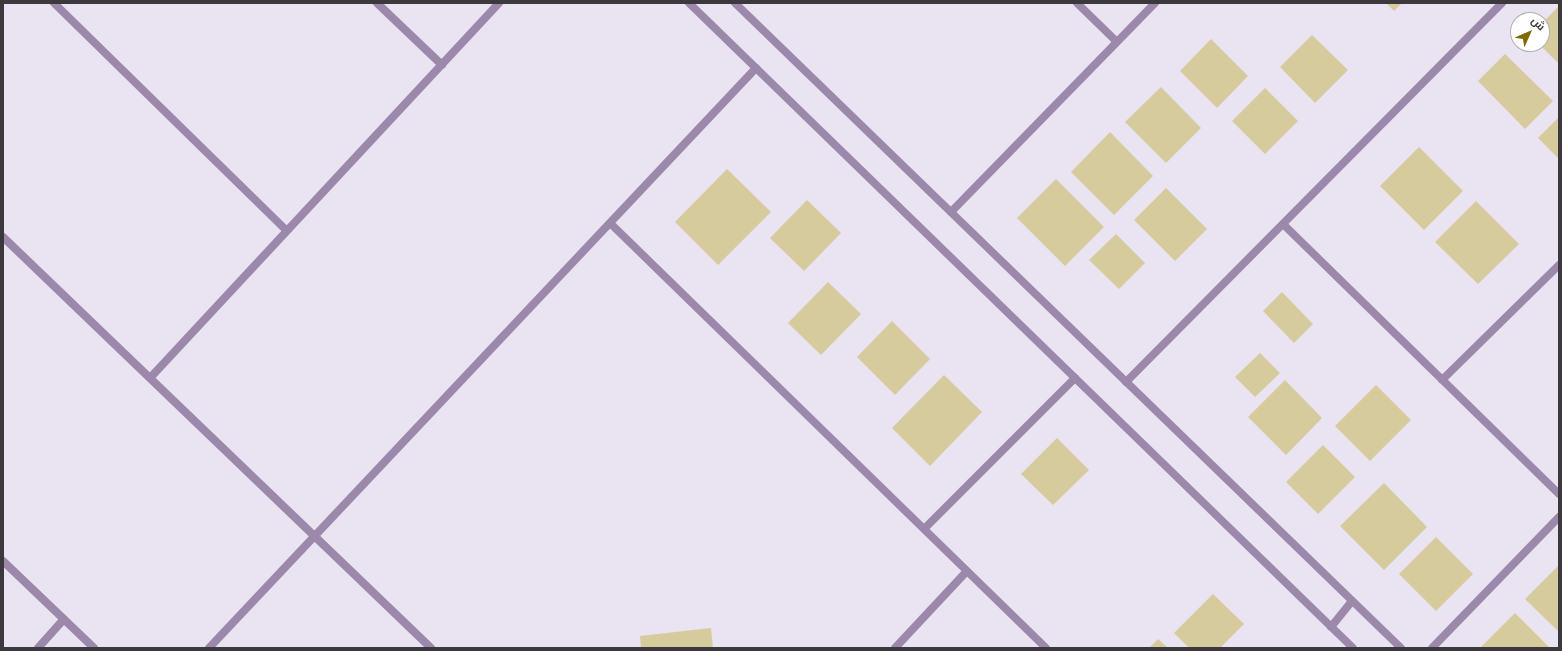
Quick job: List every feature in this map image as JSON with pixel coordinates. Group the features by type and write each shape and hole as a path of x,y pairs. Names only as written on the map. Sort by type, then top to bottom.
{"street":[{"path":"54,3 287,231"},
{"path":"377,3 442,65"},
{"path":"150,378 499,3"},
{"path":"689,3 1353,648"},
{"path":"735,3 1401,648"},
{"path":"1077,3 1117,42"},
{"path":"951,212 1155,3"},
{"path":"1126,382 1502,3"},
{"path":"209,648 756,68"},
{"path":"610,223 1046,648"},
{"path":"1283,224 1559,494"},
{"path":"3,237 431,648"},
{"path":"1442,380 1559,265"},
{"path":"924,529 1074,378"},
{"path":"1432,648 1559,517"},
{"path":"3,561 94,648"},
{"path":"895,648 967,571"},
{"path":"1331,627 1352,601"},
{"path":"38,648 64,620"}],"building":[{"path":"1386,3 1402,3 1394,11"},
{"path":"1559,6 1559,64 1547,52 1550,52 1550,15"},
{"path":"1312,35 1348,70 1315,103 1280,67"},
{"path":"1211,39 1248,76 1217,108 1180,71"},
{"path":"1505,54 1553,101 1525,129 1478,81"},
{"path":"1161,87 1201,128 1166,163 1125,122"},
{"path":"1265,88 1298,121 1265,154 1232,121"},
{"path":"1559,117 1559,159 1538,138"},
{"path":"1110,132 1153,176 1114,215 1071,172"},
{"path":"1419,147 1463,191 1424,230 1380,186"},
{"path":"727,169 771,212 718,265 675,222"},
{"path":"1056,179 1104,227 1065,266 1017,218"},
{"path":"1166,188 1207,229 1175,261 1134,220"},
{"path":"807,200 841,233 804,271 770,238"},
{"path":"1476,201 1519,244 1478,284 1435,242"},
{"path":"1116,234 1145,263 1119,289 1089,260"},
{"path":"828,282 861,314 821,355 788,323"},
{"path":"1282,292 1313,324 1294,343 1263,311"},
{"path":"892,321 930,359 895,395 857,357"},
{"path":"1260,353 1280,373 1255,397 1235,377"},
{"path":"944,375 982,412 930,466 892,428"},
{"path":"1285,380 1322,418 1286,455 1248,417"},
{"path":"1376,385 1411,420 1370,461 1335,426"},
{"path":"1057,438 1089,470 1053,505 1021,474"},
{"path":"1323,445 1355,477 1318,514 1286,482"},
{"path":"1384,483 1427,527 1384,570 1340,526"},
{"path":"1436,537 1473,574 1436,611 1399,574"},
{"path":"1559,565 1559,632 1525,599"},
{"path":"1213,594 1244,624 1220,648 1189,648 1174,633"},
{"path":"1515,613 1550,648 1480,648"},
{"path":"711,628 713,648 641,648 640,636"},
{"path":"1158,639 1168,648 1149,648"}]}
